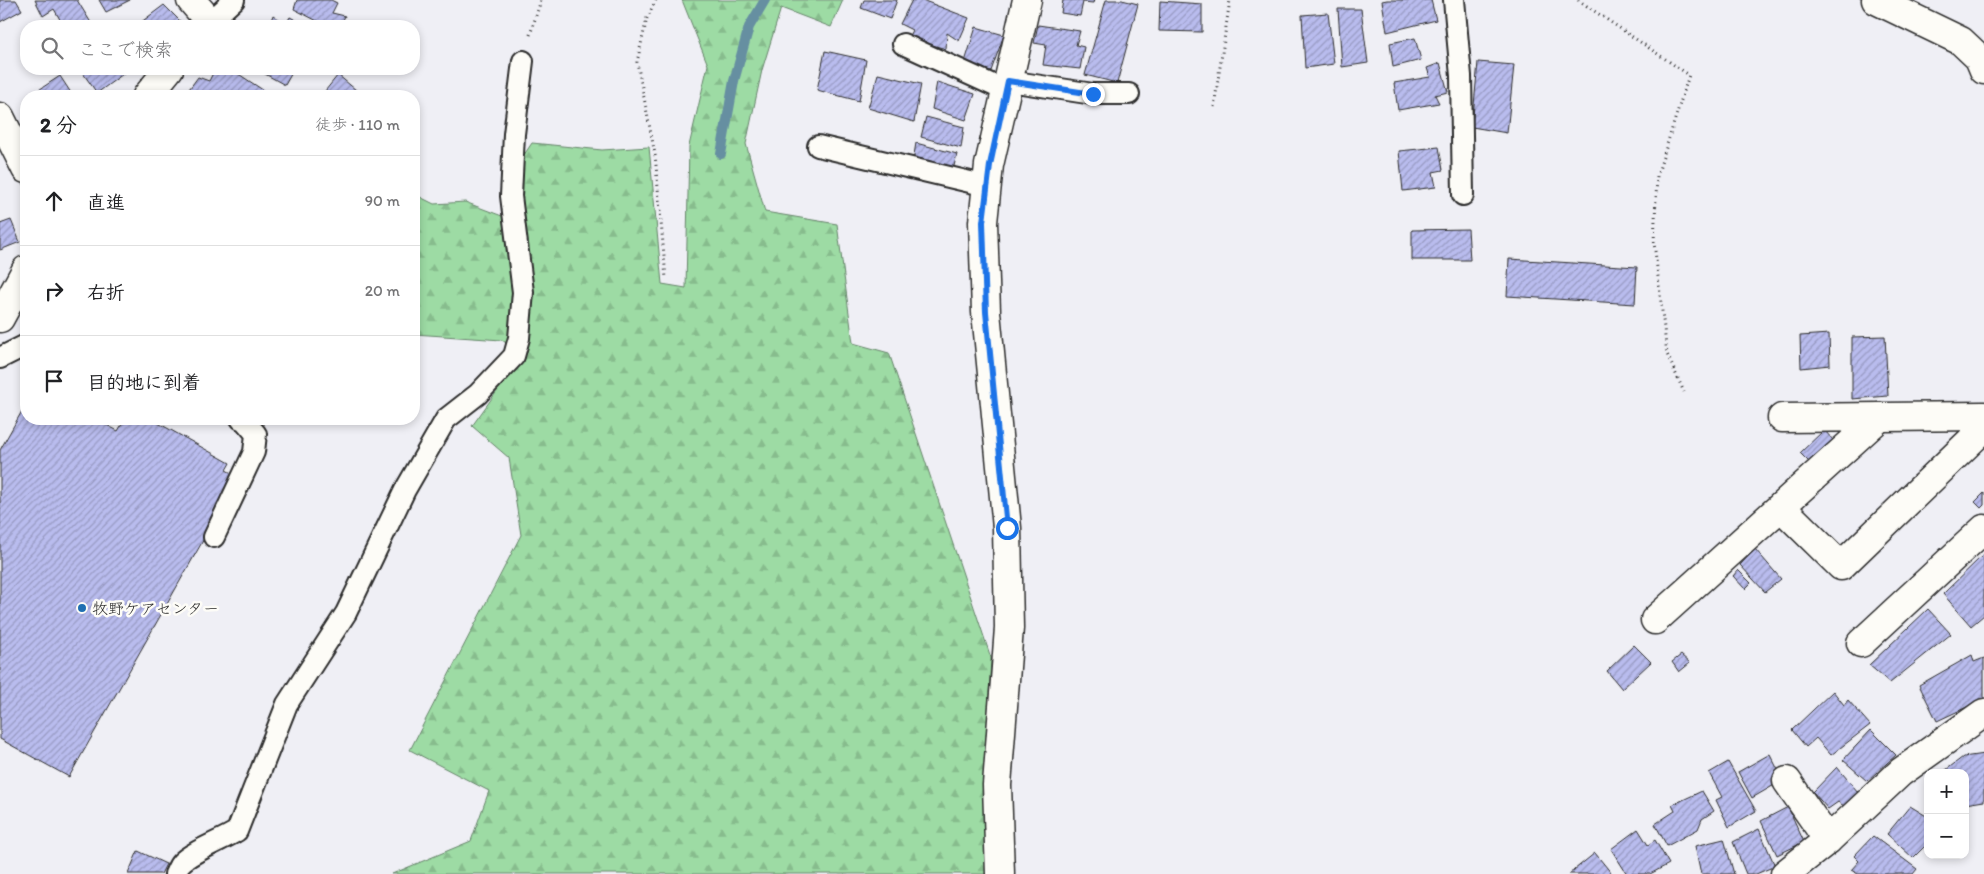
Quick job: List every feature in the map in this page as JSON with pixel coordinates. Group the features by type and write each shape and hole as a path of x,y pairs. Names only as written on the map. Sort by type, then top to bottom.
{"street":[{"path":"191,0 205,20"},
{"path":"1000,874 997,785 1009,628 1007,528 986,312 983,222 990,165 1027,0"},
{"path":"1876,0 1962,41 1979,58 1984,70"},
{"path":"152,90 164,75"},
{"path":"0,118 20,156"},
{"path":"0,318 20,281"},
{"path":"1782,418 1984,416"},
{"path":"1655,620 1880,417"},
{"path":"1781,506 1842,566 1982,431 1984,425"},
{"path":"1861,643 1984,529"},
{"path":"1785,874 1828,840 1901,772 1984,713"},
{"path":"1787,781 1828,840"}],"lane":[{"path":"212,20 234,0"},
{"path":"1454,0 1461,76 1463,194"},
{"path":"903,44 1008,86 1093,94 1129,94"},
{"path":"175,874 181,864 195,853 237,831 287,704 346,613 404,490 446,419 478,394 514,356 519,338 522,292 511,196 514,134 523,62"},
{"path":"818,146 987,186"},
{"path":"0,358 20,348"},
{"path":"214,537 254,452 256,434 248,425"}],"path":[{"path":"523,62 541,0"},
{"path":"656,0 647,18 637,62 656,154 666,278"},
{"path":"1214,107 1230,0"},
{"path":"1578,0 1689,75 1657,176 1654,242 1667,354 1684,392"}],"green space":[{"path":"682,0 843,0 831,27 781,8 762,70 746,144 765,212 837,224 853,343 889,353 991,658 984,785 988,874 392,874 471,841 489,791 410,750 521,535 509,458 472,426 523,355 502,340 420,334 420,197 434,204 465,202 502,216 507,180 532,143 602,150 649,147 662,284 686,288 689,146 708,65"}],"building":[{"path":"0,0 16,0 22,10 0,22"},
{"path":"35,0 77,0 89,20 60,20 54,9 43,16"},
{"path":"99,0 130,0 106,12"},
{"path":"297,0 331,0 337,3 332,13 345,16 343,20 315,20 294,9"},
{"path":"864,0 897,0 890,19 861,8"},
{"path":"912,0 922,0 969,18 959,41 947,33 946,49 908,38 912,30 900,24"},
{"path":"1063,0 1094,0 1093,3 1083,2 1080,16 1061,13"},
{"path":"1106,0 1122,0 1138,4 1117,83 1085,75"},
{"path":"1431,0 1436,20 1387,32 1382,1"},
{"path":"1160,1 1202,4 1202,32 1159,31"},
{"path":"164,5 179,20 144,20"},
{"path":"1338,9 1361,9 1368,63 1342,67"},
{"path":"1328,13 1334,64 1305,68 1302,15"},
{"path":"273,15 280,20 271,20"},
{"path":"1038,25 1080,31 1076,45 1084,47 1080,69 1043,65 1046,45 1034,43"},
{"path":"976,27 1004,35 991,71 964,65"},
{"path":"1415,38 1421,60 1393,67 1390,43"},
{"path":"825,51 866,60 859,101 817,90"},
{"path":"1478,62 1514,65 1507,133 1472,127"},
{"path":"1440,63 1448,92 1435,95 1439,103 1398,110 1394,83 1430,77 1427,68"},
{"path":"878,74 921,84 914,122 868,108"},
{"path":"84,75 122,75 101,90 95,90"},
{"path":"212,75 240,75 263,90 188,90 198,77 209,81"},
{"path":"267,75 291,75 285,85"},
{"path":"338,75 356,90 326,90"},
{"path":"60,76 69,90 39,90"},
{"path":"937,82 975,94 966,120 932,109"},
{"path":"926,117 964,127 961,148 921,137"},
{"path":"916,143 957,154 953,170 913,161"},
{"path":"1439,147 1443,170 1433,172 1436,187 1403,191 1399,151"},
{"path":"11,220 20,242 0,250 0,224"},
{"path":"1468,229 1470,260 1412,260 1412,230"},
{"path":"1509,259 1637,267 1635,304 1507,296"},
{"path":"1829,334 1830,365 1801,368 1800,336"},
{"path":"1885,336 1888,396 1852,399 1852,337"},
{"name":"牧野ケアセンター","path":"20,415 20,425 107,425 118,431 122,425 162,425 230,463 226,470 239,477 69,777 0,739 0,450"},
{"path":"1824,430 1834,441 1811,464 1800,453"},
{"path":"1984,493 1984,505 1981,508 1975,502"},
{"path":"1755,549 1781,579 1765,592 1740,565"},
{"path":"1984,554 1984,615 1971,626 1943,594"},
{"path":"1738,570 1751,583 1745,589 1733,576"},
{"path":"1928,609 1951,634 1890,683 1869,665"},
{"path":"1634,645 1651,662 1622,689 1607,671"},
{"path":"1681,655 1690,663 1679,672 1672,662"},
{"path":"1972,655 1974,662 1984,658 1984,699 1937,721 1919,685"},
{"path":"1833,691 1844,705 1848,700 1870,725 1831,755 1816,738 1806,747 1792,730"},
{"path":"1871,730 1896,755 1867,781 1843,760"},
{"path":"1770,754 1783,780 1752,798 1738,772"},
{"path":"1984,754 1984,801 1969,803 1969,769 1947,769 1963,757"},
{"path":"1728,762 1756,811 1729,827 1716,800 1722,797 1709,773"},
{"path":"1837,767 1858,792 1844,806 1838,802 1828,809 1813,792"},
{"path":"1702,791 1714,811 1702,819 1698,829 1667,846 1655,824 1675,811 1672,805"},
{"path":"1910,806 1924,815 1924,847 1913,858 1887,834"},
{"path":"1788,807 1804,842 1777,855 1761,821"},
{"path":"1638,829 1648,845 1655,840 1669,864 1650,874 1627,874 1611,849"},
{"path":"1759,829 1775,866 1756,874 1746,874 1733,842"},
{"path":"1873,836 1917,869 1913,874 1858,874 1851,870 1859,861 1854,856"},
{"path":"1724,839 1734,874 1701,874 1695,846"},
{"path":"138,851 166,864 161,874 128,874"},
{"path":"1595,853 1612,874 1569,874"}],"waterway":[{"path":"721,154 734,81 749,27 765,0"}],"place":[{"name":"牧野ケアセンター","path":"82,608"}],"route":[{"path":"1007,528 986,312 983,222 990,165 1008,81 1093,94"}]}
